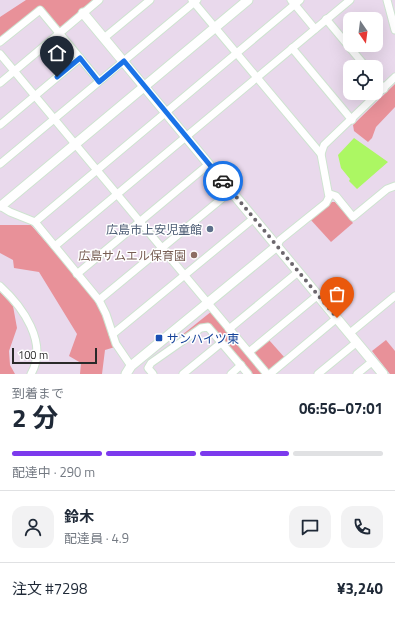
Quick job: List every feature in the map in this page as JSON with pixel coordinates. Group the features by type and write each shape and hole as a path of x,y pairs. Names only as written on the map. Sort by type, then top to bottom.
{"street":[{"path":"0,83 99,0"},
{"path":"104,38 150,0"},
{"path":"248,0 76,145 0,206 34,222 99,300 116,344 129,370 277,246 280,240 326,203 330,194 322,154 324,145 352,120 395,77"},
{"path":"55,246 350,0"},
{"path":"387,0 395,30"},
{"path":"0,164 195,1 215,28 322,154"},
{"path":"34,222 237,53 295,2 315,29"},
{"path":"0,42 40,10 99,82"},
{"path":"83,13 383,374"},
{"path":"326,20 360,60"},
{"path":"292,48 352,120"},
{"path":"0,54 267,374"},
{"path":"0,125 80,58"},
{"path":"78,274 209,164"},
{"path":"330,194 336,196 353,217 387,189 395,186"},
{"path":"99,300 231,191"},
{"path":"113,334 254,218"},
{"path":"229,329 298,272"},
{"path":"0,286 20,308 32,330 37,352 36,363 31,374"},
{"path":"249,352 318,295"},
{"path":"350,333 395,296"},
{"path":"270,374 337,318"},
{"path":"153,374 148,368 151,363 201,328 208,327 248,374"},
{"path":"183,374 221,342"},
{"path":"318,374 357,342"},
{"path":"357,374 373,361"},
{"path":"231,374 241,366"}],"shaded area":[{"path":"26,0 93,0 60,28 40,6 0,40 0,17"},
{"path":"395,84 395,107 376,127 372,138 368,142 354,131 353,125 379,100 383,100 383,96"},
{"path":"354,138 388,162 357,189 349,181 350,179 341,168 338,155"},
{"path":"332,202 335,202 353,223 331,242 310,219"},
{"path":"0,225 31,225 97,301 115,347 105,350 102,374 80,374 81,363 69,356 77,334 39,272 14,268 13,260 0,253"},
{"path":"0,292 13,306 17,328 9,351 10,365 15,374 0,374"},
{"path":"212,311 264,374 253,374 210,325 185,338 182,335"},
{"path":"269,340 285,358 271,370 267,370 254,352"},
{"path":"386,340 395,351 395,374 390,374 372,351"}],"way so far":[{"path":"223,181 337,318"}],"place":[{"name":"広島市上安児童館","path":"210,229"},
{"name":"広島サムエル保育園","path":"194,255"},
{"name":"サンハイツ東","path":"159,338"}],"route":[{"path":"57,77 80,58 99,82 124,61 223,181"}]}
